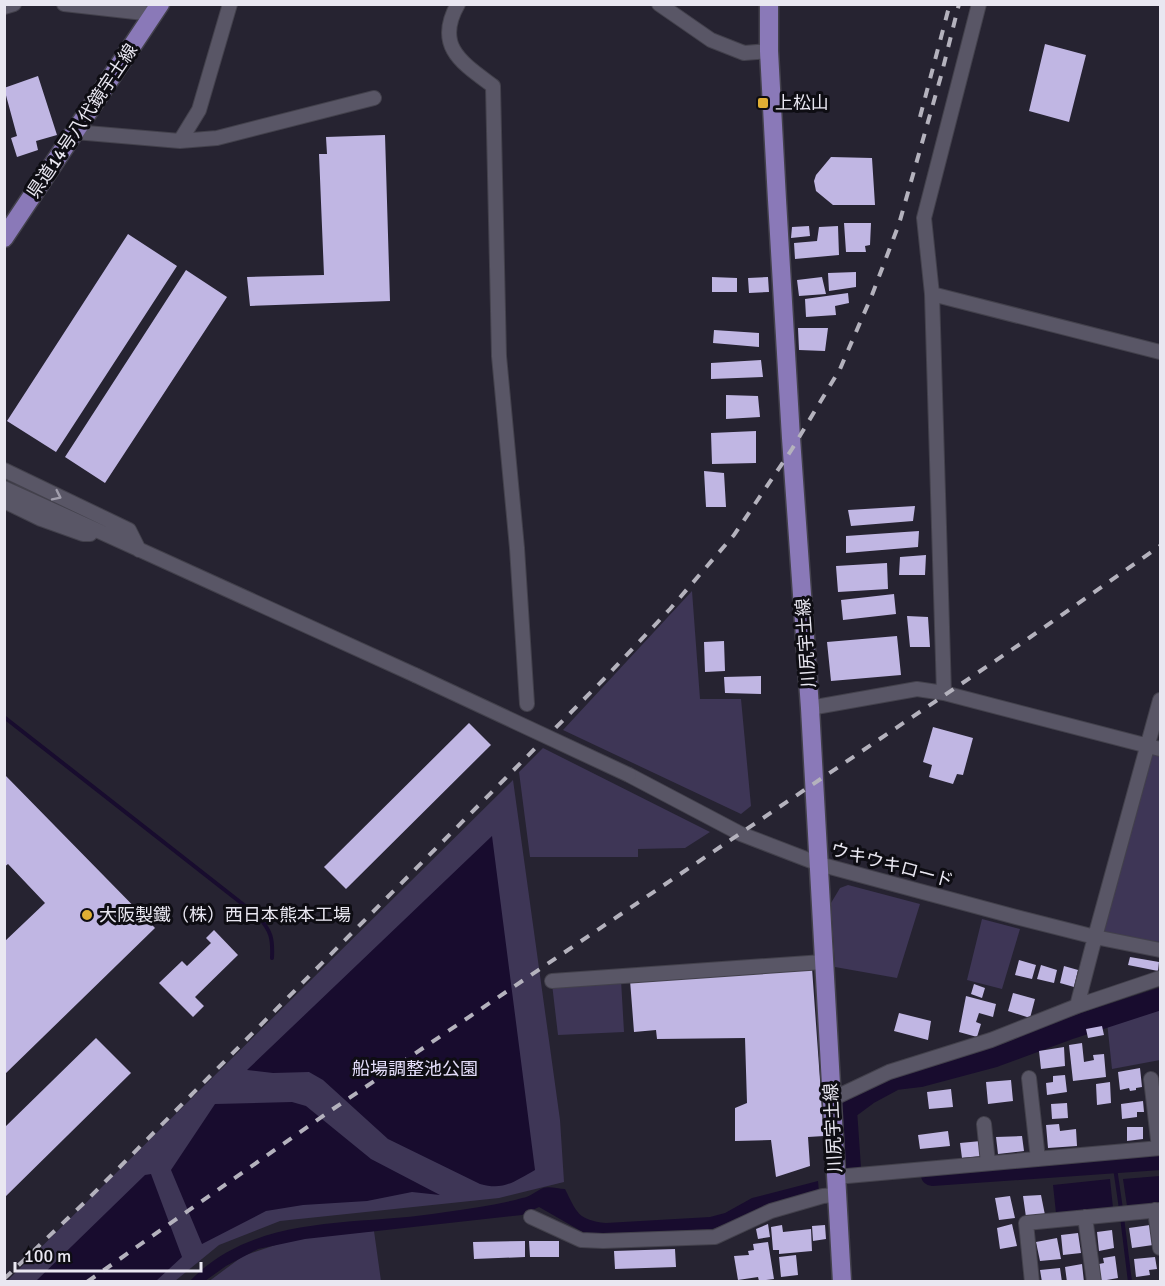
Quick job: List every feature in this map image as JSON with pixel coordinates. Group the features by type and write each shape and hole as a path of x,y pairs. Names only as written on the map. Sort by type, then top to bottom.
{"main road":[{"name":"川尻宇土線","path":"769,4 769,51 791,438 810,708 842,1281"},
{"name":"県道14号八代鏡宇土線","path":"4,238 157,9"}],"street":[{"path":"4,8 14,4"},
{"path":"64,4 157,9"},
{"path":"180,141 199,110 230,4"},
{"path":"458,4 450,19 448,35 454,52 470,69 493,86 499,356 518,559 527,704"},
{"path":"659,4 711,40 744,53 769,51"},
{"path":"944,693 932,294 924,218 980,4"},
{"path":"75,132 180,141 217,138 374,98"},
{"path":"932,294 1161,352"},
{"path":"4,470 129,530 140,550"},
{"name":"ウキウキロード","path":"4,488 629,775 741,834 819,864 1095,937 1161,950"},
{"path":"4,501 41,519 83,534 107,535"},
{"path":"810,708 917,690 944,693 1155,748"},
{"path":"1077,1006 1095,937 1155,748 1161,700"},
{"path":"552,981 823,962"},
{"path":"832,1099 889,1072 991,1040 1077,1006 1161,978"},
{"path":"1029,1078 1038,1159"},
{"path":"836,1177 1160,1148 1151,1078"},
{"path":"984,1124 988,1163"},
{"path":"531,1217 581,1240 714,1237 771,1211 823,1196 836,1195"},
{"path":"1032,1281 1026,1223 1158,1210 1161,1248"},
{"path":"1085,1217 1094,1281"}],"green space":[{"path":"692,591 700,699 741,699 751,806 741,814 563,730"},
{"path":"543,748 710,832 685,848 638,849 638,857 530,857 519,772"},
{"path":"1152,752 1160,754 1160,942 1130,939 1100,932"},
{"name":"船場調整池公園","path":"513,780 560,1120 564,1182 499,1198 280,1221 219,1245 175,1281 6,1282"},
{"path":"848,885 920,904 897,978 835,967 831,903 840,888"},
{"path":"982,919 1020,929 1002,989 967,980"},
{"path":"621,980 624,1032 558,1035 552,984"},
{"path":"1160,1007 1160,1060 1112,1069 1107,1022"},
{"path":"374,1231 381,1281 208,1282 243,1256 299,1237"}],"shaded area":[{"path":"492,836 535,1170 503,1186 480,1184 388,1139 323,1080 309,1072 273,1073 247,1070"},
{"path":"292,1102 306,1106 371,1159 440,1195 412,1192 367,1201 303,1205 266,1211 202,1244 171,1170 215,1104"},
{"path":"151,1174 182,1257 156,1281 36,1281 145,1175"},
{"path":"1160,1176 1160,1203 1127,1206 1123,1179"},
{"path":"1110,1179 1113,1208 1056,1213 1053,1185"},
{"path":"818,1181 819,1192 712,1229 588,1235 539,1207 522,1215 305,1239 258,1249 226,1266 205,1281 189,1282 216,1259 245,1243 277,1233 310,1226 412,1216 504,1203 525,1197 545,1187 565,1189 580,1214 589,1220 606,1223 710,1217 725,1213 752,1198"}],"building":[{"path":"1045,44 1086,55 1069,122 1029,111"},
{"path":"38,76 57,135 36,141 38,150 17,157 11,138 17,136 4,88"},
{"path":"385,135 390,301 250,306 247,277 324,275 319,154 327,154 326,137"},
{"path":"831,157 872,158 875,205 833,205 816,191 814,181 816,175"},
{"path":"844,223 871,223 870,245 865,246 866,252 846,252"},
{"path":"809,226 810,236 791,238 792,227"},
{"path":"838,226 839,255 795,259 794,243 817,241 819,227"},
{"path":"128,234 177,266 56,452 7,421"},
{"path":"186,270 227,297 105,483 65,457"},
{"path":"856,272 856,287 829,291 828,273"},
{"path":"712,277 737,278 737,292 712,292"},
{"path":"768,277 769,292 749,293 748,278"},
{"path":"822,277 826,294 799,296 797,280"},
{"path":"848,293 849,303 835,306 836,315 806,317 805,299"},
{"path":"798,328 828,328 825,351 799,350"},
{"path":"714,330 759,333 759,347 713,343"},
{"path":"761,360 763,377 711,379 711,363"},
{"path":"726,395 758,396 760,417 726,419"},
{"path":"756,431 756,463 712,464 711,433"},
{"path":"704,471 724,473 726,507 706,507"},
{"path":"915,506 913,521 851,526 848,510"},
{"path":"919,531 918,547 846,553 846,536"},
{"path":"926,555 925,575 899,575 900,557"},
{"path":"887,563 888,589 838,592 836,566"},
{"path":"894,594 896,614 843,620 841,600"},
{"path":"907,616 928,617 930,647 910,647"},
{"path":"897,636 901,675 831,681 827,642"},
{"path":"724,641 725,671 705,672 704,642"},
{"path":"761,676 761,694 725,693 724,677"},
{"path":"469,723 491,745 346,889 324,867"},
{"path":"933,727 973,738 963,775 957,774 953,784 929,777 932,765 923,762"},
{"name":"大阪製鐵（株）西日本熊本工場","path":"4,774 155,928 4,1075 4,942 45,903 8,864 4,867"},
{"path":"214,930 238,955 195,997 204,1006 193,1017 159,983 182,961 187,966 211,943 206,938"},
{"path":"1130,957 1159,962 1158,971 1128,965"},
{"path":"1019,960 1036,965 1032,979 1015,975"},
{"path":"1041,965 1057,970 1054,983 1037,979"},
{"path":"1064,966 1078,970 1074,987 1060,983"},
{"path":"812,968 824,1136 808,1137 810,1166 776,1177 771,1140 735,1141 735,1108 747,1103 745,1038 657,1039 656,1030 634,1032 630,980"},
{"path":"974,984 985,988 982,998 971,994"},
{"path":"1013,993 1035,999 1030,1018 1008,1011"},
{"path":"966,996 996,1004 993,1017 979,1013 976,1022 981,1024 977,1037 959,1032"},
{"path":"899,1013 931,1021 928,1040 894,1031"},
{"path":"1102,1026 1104,1035 1088,1038 1086,1029"},
{"path":"96,1038 131,1073 4,1198 4,1128"},
{"path":"1082,1043 1084,1062 1094,1060 1093,1055 1104,1054 1106,1077 1073,1081 1069,1045"},
{"path":"1064,1047 1065,1066 1041,1069 1039,1051"},
{"path":"1140,1068 1142,1087 1130,1091 1129,1088 1120,1090 1118,1072"},
{"path":"1065,1075 1067,1092 1047,1095 1046,1083 1053,1082 1053,1076"},
{"path":"1011,1080 1013,1101 988,1104 986,1082"},
{"path":"1110,1082 1111,1103 1097,1105 1096,1084"},
{"path":"951,1089 953,1107 929,1109 927,1092"},
{"path":"1143,1101 1144,1112 1137,1112 1137,1117 1122,1119 1121,1104"},
{"path":"1067,1103 1068,1118 1052,1119 1051,1104"},
{"path":"1059,1124 1060,1131 1076,1129 1077,1146 1048,1148 1046,1125"},
{"path":"1127,1127 1143,1127 1143,1139 1127,1141"},
{"path":"948,1131 950,1146 920,1149 918,1135"},
{"path":"1022,1136 1024,1151 998,1154 996,1137"},
{"path":"981,1141 983,1156 962,1158 960,1143"},
{"path":"1041,1195 1045,1215 1026,1217 1023,1196"},
{"path":"1010,1196 1015,1218 999,1220 995,1198"},
{"path":"768,1224 770,1237 758,1239 756,1229"},
{"path":"1012,1224 1017,1246 1000,1249 997,1228"},
{"path":"782,1225 783,1232 811,1229 812,1251 779,1254 779,1250 773,1250 771,1227"},
{"path":"825,1225 826,1239 813,1241 812,1226"},
{"path":"1150,1225 1153,1245 1132,1248 1129,1228"},
{"path":"1112,1230 1114,1248 1099,1251 1097,1232"},
{"path":"1078,1233 1081,1253 1063,1255 1061,1235"},
{"path":"1057,1238 1061,1259 1040,1261 1036,1242"},
{"path":"525,1241 525,1257 474,1259 473,1242"},
{"path":"529,1241 559,1241 559,1257 530,1257"},
{"path":"768,1242 774,1279 759,1281 758,1277 738,1280 734,1256 749,1255 748,1251 754,1250 753,1244"},
{"path":"675,1249 676,1267 615,1269 614,1251"},
{"path":"796,1255 798,1275 781,1277 779,1257"},
{"path":"1115,1256 1118,1278 1101,1281 1099,1264 1104,1263 1103,1258"},
{"path":"1155,1257 1157,1269 1149,1270 1150,1275 1136,1277 1134,1259"},
{"path":"1082,1264 1084,1282 1067,1282 1065,1267"},
{"path":"1060,1268 1062,1282 1042,1282 1040,1270"}],"waterway":[{"path":"4,717 258,916 270,935 272,958"},
{"path":"850,1168 846,1110 869,1093 895,1079 920,1076 995,1056 1160,999"},
{"path":"932,1175 1160,1159"},
{"path":"1114,1161 1121,1209"},
{"path":"1122,1217 1130,1282"}],"railway":[{"path":"4,1279 85,1202 604,679 670,609 734,535 792,449 840,369 872,295 899,224 959,4"},
{"path":"920,117 949,7"},
{"path":"87,1282 333,1109 1029,638 1160,546"}],"place":[{"name":"上松山","path":"763,103"},
{"name":"大阪製鐵（株）西日本熊本工場","path":"87,915"}]}
